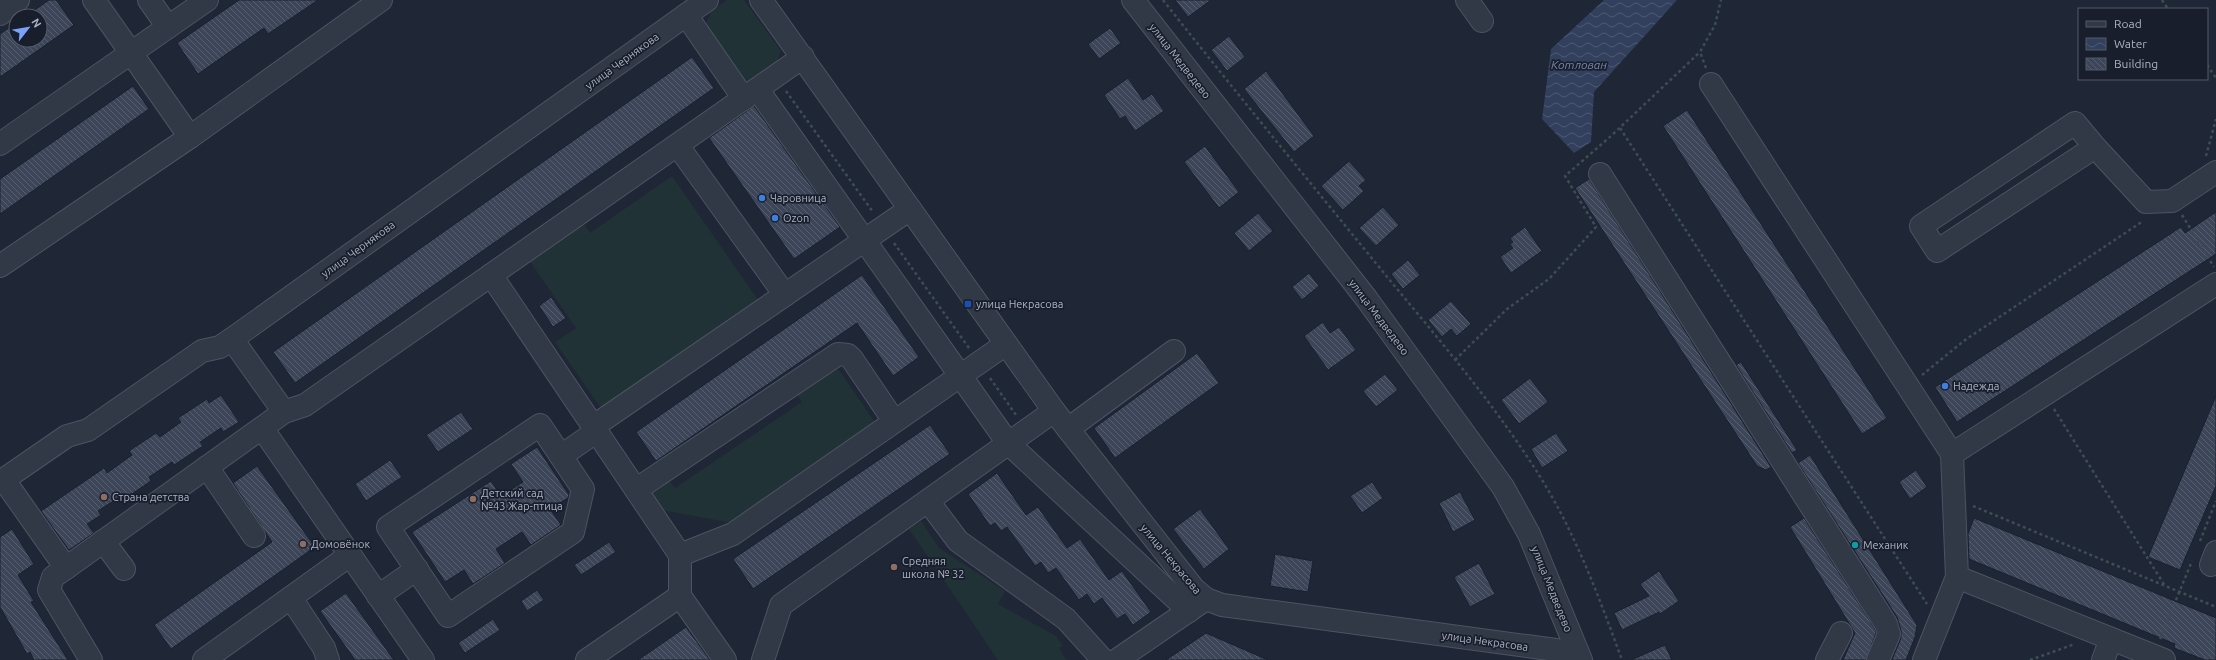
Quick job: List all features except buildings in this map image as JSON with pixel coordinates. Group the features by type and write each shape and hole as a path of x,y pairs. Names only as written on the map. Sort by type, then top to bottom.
{"street":[{"path":"0,14 18,0"},
{"path":"94,0 190,137"},
{"path":"149,0 168,27"},
{"path":"0,144 207,0"},
{"path":"0,266 190,137 381,0"},
{"name":"улица Чернякова","path":"2,481 67,436 88,430 202,351 220,347 232,339 707,0"},
{"name":"улица Некрасова","path":"761,0 1054,411 1194,589 1206,599 1222,605 1495,652 1579,656"},
{"name":"улица Медведево","path":"1133,0 1366,298 1504,487 1529,534 1579,656"},
{"path":"1467,0 1482,21"},
{"path":"686,15 751,94 865,241 1008,443 1189,611"},
{"path":"91,660 49,590 53,577 284,412 305,405 678,146 803,57"},
{"path":"1711,84 1952,454 1958,577 1924,660"},
{"path":"2095,147 1937,251 1921,226 2075,123 2146,202 2172,201 2208,178"},
{"path":"678,146 785,295"},
{"path":"1600,174 1886,624 1889,634 1878,660"},
{"path":"561,456 595,429 910,209"},
{"path":"491,275 680,555 680,596 725,660"},
{"path":"1952,454 2216,284"},
{"path":"232,339 284,412"},
{"path":"680,555 733,534 1006,344"},
{"path":"1068,429 1174,351"},
{"path":"636,489 838,354 842,354 852,359 894,421"},
{"path":"763,660 781,605 1054,411"},
{"path":"540,425 583,489 573,532 448,616 417,569 388,527 540,425"},
{"path":"262,428 422,660"},
{"path":"207,467 254,536"},
{"path":"2,481 66,568"},
{"path":"928,501 958,541 1066,619 1103,660"},
{"path":"103,541 124,569"},
{"path":"204,660 350,555"},
{"path":"378,596 417,569"},
{"path":"1958,577 2159,658"},
{"path":"587,660 680,596"},
{"path":"291,598 324,648 328,660"},
{"path":"1117,660 1206,599"},
{"path":"1827,660 1841,633"},
{"path":"2103,660 2106,637"}],"path":[{"path":"1163,0 1243,102 1486,398 1540,476 1576,544 1599,596 1622,660"},
{"path":"1455,360 1507,309 1549,280 1596,227 1565,176 1620,128 1700,52 1715,25 1721,0"},
{"path":"1700,52 1711,84"},
{"path":"2208,66 2216,78"},
{"path":"2208,178 2216,118"},
{"path":"1620,128 1939,623"},
{"path":"2172,201 2216,269"},
{"path":"1908,386 1965,340 2146,218"},
{"path":"2045,394 2165,586"},
{"path":"1954,498 2216,607"},
{"path":"2159,658 2179,592 2205,554 2216,501"},
{"path":"2030,660 2106,637"}],"shaded area":[{"path":"727,0 744,0 781,51 775,67 754,82 740,80 704,28 712,10"},
{"path":"672,176 760,303 603,411 555,342 576,328 529,260 583,223 590,233"},
{"path":"831,368 839,370 874,421 871,431 738,524 661,510 649,493 669,480 675,488 802,402 795,392"},
{"path":"921,521 939,548 1005,591 998,604 1056,636 1063,646 1059,648 1066,660 998,660 909,529"}],"water":[{"name":"Котлован","path":"1604,0 1677,0 1594,92 1591,142 1574,153 1542,119 1551,49"}],"place":[{"name":"Чаровница","path":"762,198"},
{"name":"Ozon","path":"775,218"},
{"name":"улица Некрасова","path":"968,304"},
{"name":"Надежда","path":"1945,386"},
{"name":"Страна детства","path":"104,497"},
{"name":"Детский сад №43 Жар-птица","path":"473,499"},
{"name":"Домовёнок","path":"303,544"},
{"name":"Механик","path":"1855,545"},
{"name":"Средняя школа № 32","path":"894,567"}]}
